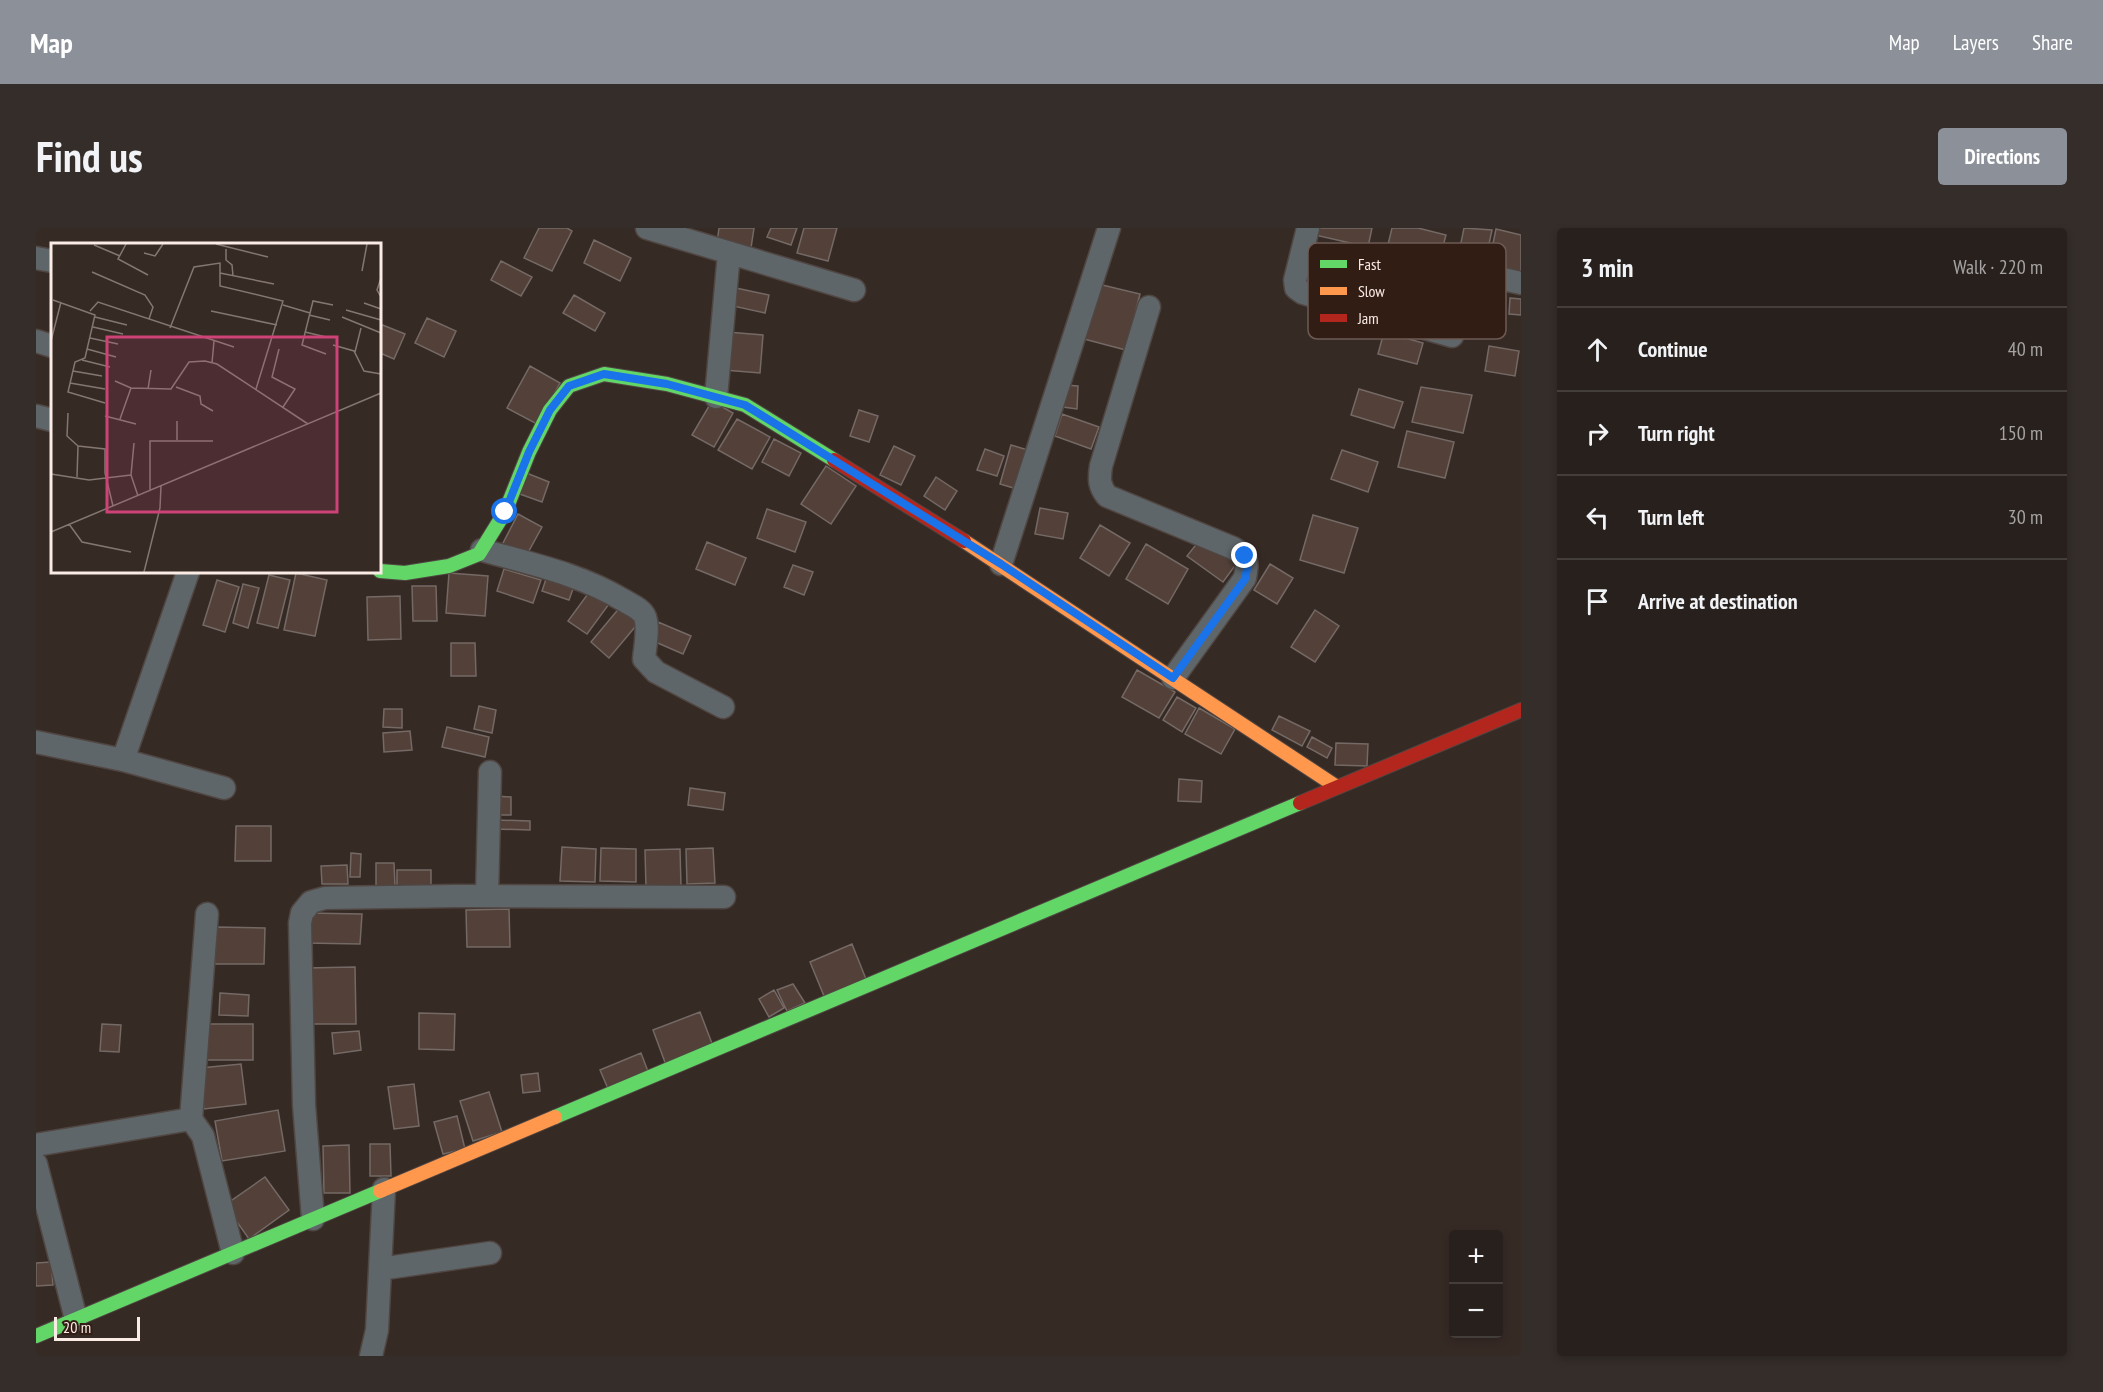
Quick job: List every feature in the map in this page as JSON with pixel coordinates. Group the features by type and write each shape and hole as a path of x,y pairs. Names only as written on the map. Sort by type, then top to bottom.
{"main road":[{"path":"381,571 405,573 449,566 479,554 505,512 529,452 550,410 569,386 604,374 667,384 745,405 1001,564 1336,787"},
{"path":"36,1336 1521,710"}],"street":[{"path":"647,228 854,290"},
{"path":"1001,564 1109,228"},
{"path":"1308,228 1295,280 1296,288 1308,294"},
{"path":"716,397 729,252"},
{"path":"36,258 51,261"},
{"path":"1506,280 1521,283"},
{"path":"1149,307 1101,466 1099,479 1101,489 1107,496 1233,548 1245,556 1248,564 1245,579 1173,678"},
{"path":"36,341 51,346"},
{"path":"36,416 51,420"},
{"path":"483,550 573,576 602,588 642,612 646,619 644,659 656,672 723,707"},
{"path":"123,760 188,573"},
{"path":"36,742 123,760 224,788"},
{"path":"487,896 490,772"},
{"path":"313,1219 304,1094 300,966 302,913 311,902 325,898 487,896 724,897"},
{"path":"207,914 191,1119 203,1136 233,1253"},
{"path":"36,1145 191,1119"},
{"path":"36,1164 76,1319"},
{"path":"371,1356 376,1330 384,1189"},
{"path":"380,1269 490,1253"}],"building":[{"path":"539,228 567,228 572,231 552,271 524,258"},
{"path":"719,228 754,228 751,248 717,243"},
{"path":"771,228 797,228 791,245 767,237"},
{"path":"804,228 837,228 828,261 797,253"},
{"path":"1316,228 1372,228 1369,243 1350,243 1315,235"},
{"path":"1392,228 1418,228 1446,235 1444,243 1388,243"},
{"path":"1464,228 1492,230 1489,243 1461,243"},
{"path":"1496,229 1521,235 1521,275 1506,272 1506,243 1493,243"},
{"path":"594,240 631,258 620,281 584,263"},
{"path":"1308,253 1308,283 1300,281"},
{"path":"501,261 532,277 521,296 491,280"},
{"path":"1094,283 1140,294 1126,350 1080,338"},
{"path":"736,288 769,295 765,313 733,306"},
{"path":"574,295 605,313 595,331 563,313"},
{"path":"1510,298 1521,299 1521,315 1509,314"},
{"path":"427,318 456,331 444,357 415,343"},
{"path":"381,324 405,334 394,359 381,353"},
{"path":"727,332 763,335 760,373 724,370"},
{"path":"1382,339 1409,339 1423,343 1417,364 1378,354"},
{"path":"1489,346 1519,351 1515,376 1485,371"},
{"path":"530,366 560,383 537,424 507,408"},
{"path":"1065,385 1078,386 1077,409 1063,407"},
{"path":"1421,387 1472,395 1463,433 1412,422"},
{"path":"1359,389 1403,402 1394,428 1351,415"},
{"path":"712,401 733,413 714,447 692,435"},
{"path":"859,410 878,416 869,442 850,436"},
{"path":"1062,414 1099,427 1091,449 1055,436"},
{"path":"737,419 770,437 752,469 718,450"},
{"path":"1407,431 1454,442 1445,478 1398,467"},
{"path":"774,439 801,453 789,476 762,462"},
{"path":"1011,445 1028,450 1017,489 1000,484"},
{"path":"894,446 915,456 901,485 880,475"},
{"path":"985,449 1004,456 997,476 977,470"},
{"path":"1342,450 1378,462 1368,492 1331,479"},
{"path":"826,466 856,486 831,524 801,504"},
{"path":"524,472 549,482 542,502 517,493"},
{"path":"936,477 957,491 945,510 924,496"},
{"path":"1040,508 1068,513 1063,539 1035,534"},
{"path":"767,509 806,522 795,552 757,538"},
{"path":"518,514 542,527 525,558 502,545"},
{"path":"1313,515 1358,528 1344,573 1300,560"},
{"path":"1100,525 1130,543 1109,576 1080,558"},
{"path":"1202,537 1237,563 1223,582 1187,556"},
{"path":"707,542 746,558 735,585 696,569"},
{"path":"1146,544 1188,569 1168,604 1126,579"},
{"path":"1270,564 1293,578 1277,604 1254,590"},
{"path":"793,565 813,572 804,595 784,587"},
{"path":"504,569 541,580 533,603 497,591"},
{"path":"296,573 327,580 315,636 284,630"},
{"path":"449,573 488,576 485,616 446,613"},
{"path":"269,575 290,580 278,628 257,623"},
{"path":"547,576 574,586 569,600 542,591"},
{"path":"217,580 239,587 225,632 203,625"},
{"path":"243,584 259,588 248,628 233,623"},
{"path":"412,586 436,586 437,621 413,621"},
{"path":"590,591 609,604 587,634 568,621"},
{"path":"400,596 401,639 368,640 367,597"},
{"path":"621,606 640,621 609,658 591,642"},
{"path":"1315,610 1339,626 1315,662 1291,647"},
{"path":"658,622 691,636 683,654 651,640"},
{"path":"451,643 475,643 476,676 451,676"},
{"path":"1137,670 1175,692 1159,718 1122,697"},
{"path":"1177,697 1196,708 1182,732 1163,720"},
{"path":"479,706 496,710 492,733 474,729"},
{"path":"1199,708 1235,729 1221,754 1185,734"},
{"path":"384,709 402,709 402,728 383,727"},
{"path":"1279,716 1310,731 1302,746 1272,730"},
{"path":"447,727 489,737 485,757 442,747"},
{"path":"410,731 412,750 384,752 383,733"},
{"path":"1312,737 1332,748 1327,758 1307,747"},
{"path":"1336,743 1368,744 1367,766 1335,765"},
{"path":"1179,779 1202,781 1201,802 1178,801"},
{"path":"690,788 725,793 723,810 688,805"},
{"path":"495,796 511,797 511,815 494,815"},
{"path":"495,820 530,821 530,830 495,829"},
{"path":"236,826 271,826 271,861 235,861"},
{"path":"562,847 596,849 595,882 560,881"},
{"path":"601,848 636,849 636,882 600,881"},
{"path":"713,848 715,883 687,884 686,849"},
{"path":"680,849 681,887 646,888 645,850"},
{"path":"351,853 361,854 360,877 350,877"},
{"path":"376,863 394,863 395,886 376,886"},
{"path":"347,865 348,884 322,884 321,866"},
{"path":"397,870 431,870 431,887 397,886"},
{"path":"509,909 510,947 467,947 466,910"},
{"path":"307,913 362,914 360,944 306,943"},
{"path":"215,927 265,928 264,964 215,964"},
{"path":"852,944 866,979 824,996 810,962"},
{"path":"355,967 356,1024 306,1024 306,968"},
{"path":"793,984 805,1003 787,1011 777,990"},
{"path":"774,990 784,1008 769,1017 759,999"},
{"path":"220,993 249,995 248,1016 219,1015"},
{"path":"700,1012 713,1046 666,1065 653,1030"},
{"path":"419,1013 455,1014 454,1050 419,1049"},
{"path":"102,1024 121,1025 119,1052 100,1051"},
{"path":"205,1024 253,1024 253,1060 205,1060"},
{"path":"359,1031 361,1050 334,1054 332,1033"},
{"path":"641,1053 649,1074 609,1091 600,1070"},
{"path":"241,1064 246,1104 204,1109 200,1068"},
{"path":"538,1073 540,1091 523,1093 521,1075"},
{"path":"414,1084 419,1126 394,1129 388,1087"},
{"path":"489,1092 502,1132 473,1141 460,1101"},
{"path":"278,1110 285,1151 222,1161 215,1121"},
{"path":"457,1116 465,1149 443,1154 434,1122"},
{"path":"370,1144 390,1144 391,1176 370,1176"},
{"path":"349,1145 350,1193 324,1193 323,1146"},
{"path":"265,1177 289,1210 249,1239 225,1205"},
{"path":"51,1262 53,1285 36,1286 36,1263"}],"traffic: fast":[{"path":"381,571 405,573 449,566 479,554 505,512 529,452 550,410 569,386 604,374 667,384 745,405 834,460"},
{"path":"555,1117 1300,803"},
{"path":"36,1336 380,1191"}],"traffic: slow":[{"path":"964,541 1337,787"},
{"path":"380,1191 555,1117"}],"traffic: jam":[{"path":"834,460 964,541"},
{"path":"1300,803 1521,710"}],"route":[{"path":"505,512 529,452 550,410 569,386 604,374 667,384 745,405 1001,564 1173,678 1245,579 1248,564 1245,556"}]}
